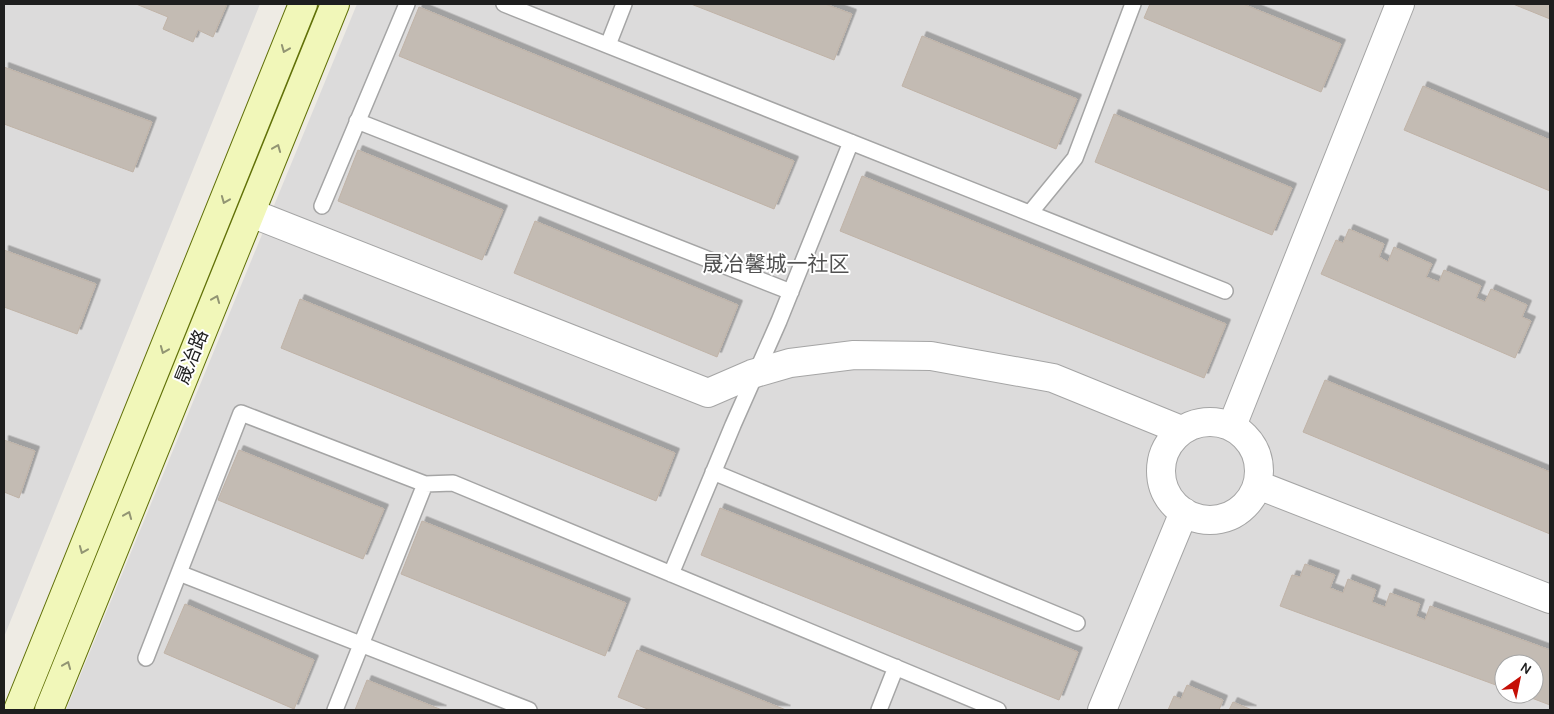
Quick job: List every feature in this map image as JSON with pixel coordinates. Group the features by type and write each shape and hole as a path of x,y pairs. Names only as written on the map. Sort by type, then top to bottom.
{"street":[{"name":"晟冶路","path":"18,710 303,4"},
{"name":"晟冶路","path":"49,710 335,4"},
{"path":"1232,426 1393,6"},
{"path":"251,213 708,393 752,374 790,363 854,355 930,356 1053,378 1182,430"},
{"path":"1219,422 1232,426 1244,434 1252,445 1260,472 1258,485 1251,499 1241,510 1228,517 1213,520 1198,518 1184,512 1172,502 1164,488 1161,472 1163,456 1170,442 1182,430 1193,424 1219,422"},
{"path":"1258,485 1550,599"},
{"path":"1102,710 1184,512"}],"lane":[{"path":"322,206 407,4"},
{"path":"504,4 1225,291"},
{"path":"608,45 624,4"},
{"path":"1030,213 1075,158 1133,4"},
{"path":"357,121 791,292"},
{"path":"671,574 791,292 851,142"},
{"path":"146,658 241,413 425,484 453,483 998,710"},
{"path":"713,472 1077,623"},
{"path":"335,710 425,484"},
{"path":"179,573 528,710"},
{"path":"879,710 896,667"}],"shaded area":[{"path":"4,4 260,4 4,637"},
{"path":"357,4 1550,4 1550,710 66,710"}],"building":[{"path":"136,4 227,4 213,37 198,30 193,42 163,29 168,17"},
{"path":"691,4 825,4 852,14 834,60"},
{"path":"1150,4 1243,4 1341,44 1321,92 1144,18"},
{"path":"1513,4 1550,4 1550,19"},
{"path":"419,7 794,161 774,209 399,56"},
{"path":"922,36 1077,99 1056,149 902,86"},
{"path":"4,67 152,122 133,172 4,124"},
{"path":"1423,86 1550,140 1550,191 1404,130"},
{"path":"1114,114 1292,188 1272,235 1095,162"},
{"path":"358,150 503,210 482,260 338,201"},
{"path":"862,176 1226,324 1204,378 840,231"},
{"path":"535,221 738,305 717,357 514,273"},
{"path":"1349,229 1384,244 1379,257 1388,262 1394,247 1432,264 1426,277 1439,282 1444,270 1481,286 1476,298 1485,302 1491,289 1527,305 1522,317 1531,321 1515,358 1321,274 1336,240 1343,243"},
{"path":"4,250 96,284 77,334 4,307"},
{"path":"300,299 675,453 656,501 281,348"},
{"path":"1325,380 1550,472 1550,534 1303,432"},
{"path":"4,440 35,451 19,498 4,492"},
{"path":"239,450 384,509 363,559 218,500"},
{"path":"720,508 1078,652 1059,700 701,555"},
{"path":"422,521 626,603 605,656 401,574"},
{"path":"1305,564 1335,575 1330,588 1343,593 1348,579 1376,590 1372,602 1385,607 1390,593 1420,604 1416,616 1425,620 1430,606 1550,650 1550,705 1544,703 1544,654 1494,654 1494,684 1280,606 1292,575 1300,577"},
{"path":"185,604 314,660 294,709 164,653"},
{"path":"637,650 786,710 650,710 618,697"},
{"path":"367,680 442,710 355,710"},
{"path":"1187,685 1223,700 1219,710 1168,710 1174,696 1181,699"},
{"path":"1233,702 1252,710 1229,710"}],"district":[{"name":"晟冶馨城一社区","path":"776,264"}]}
